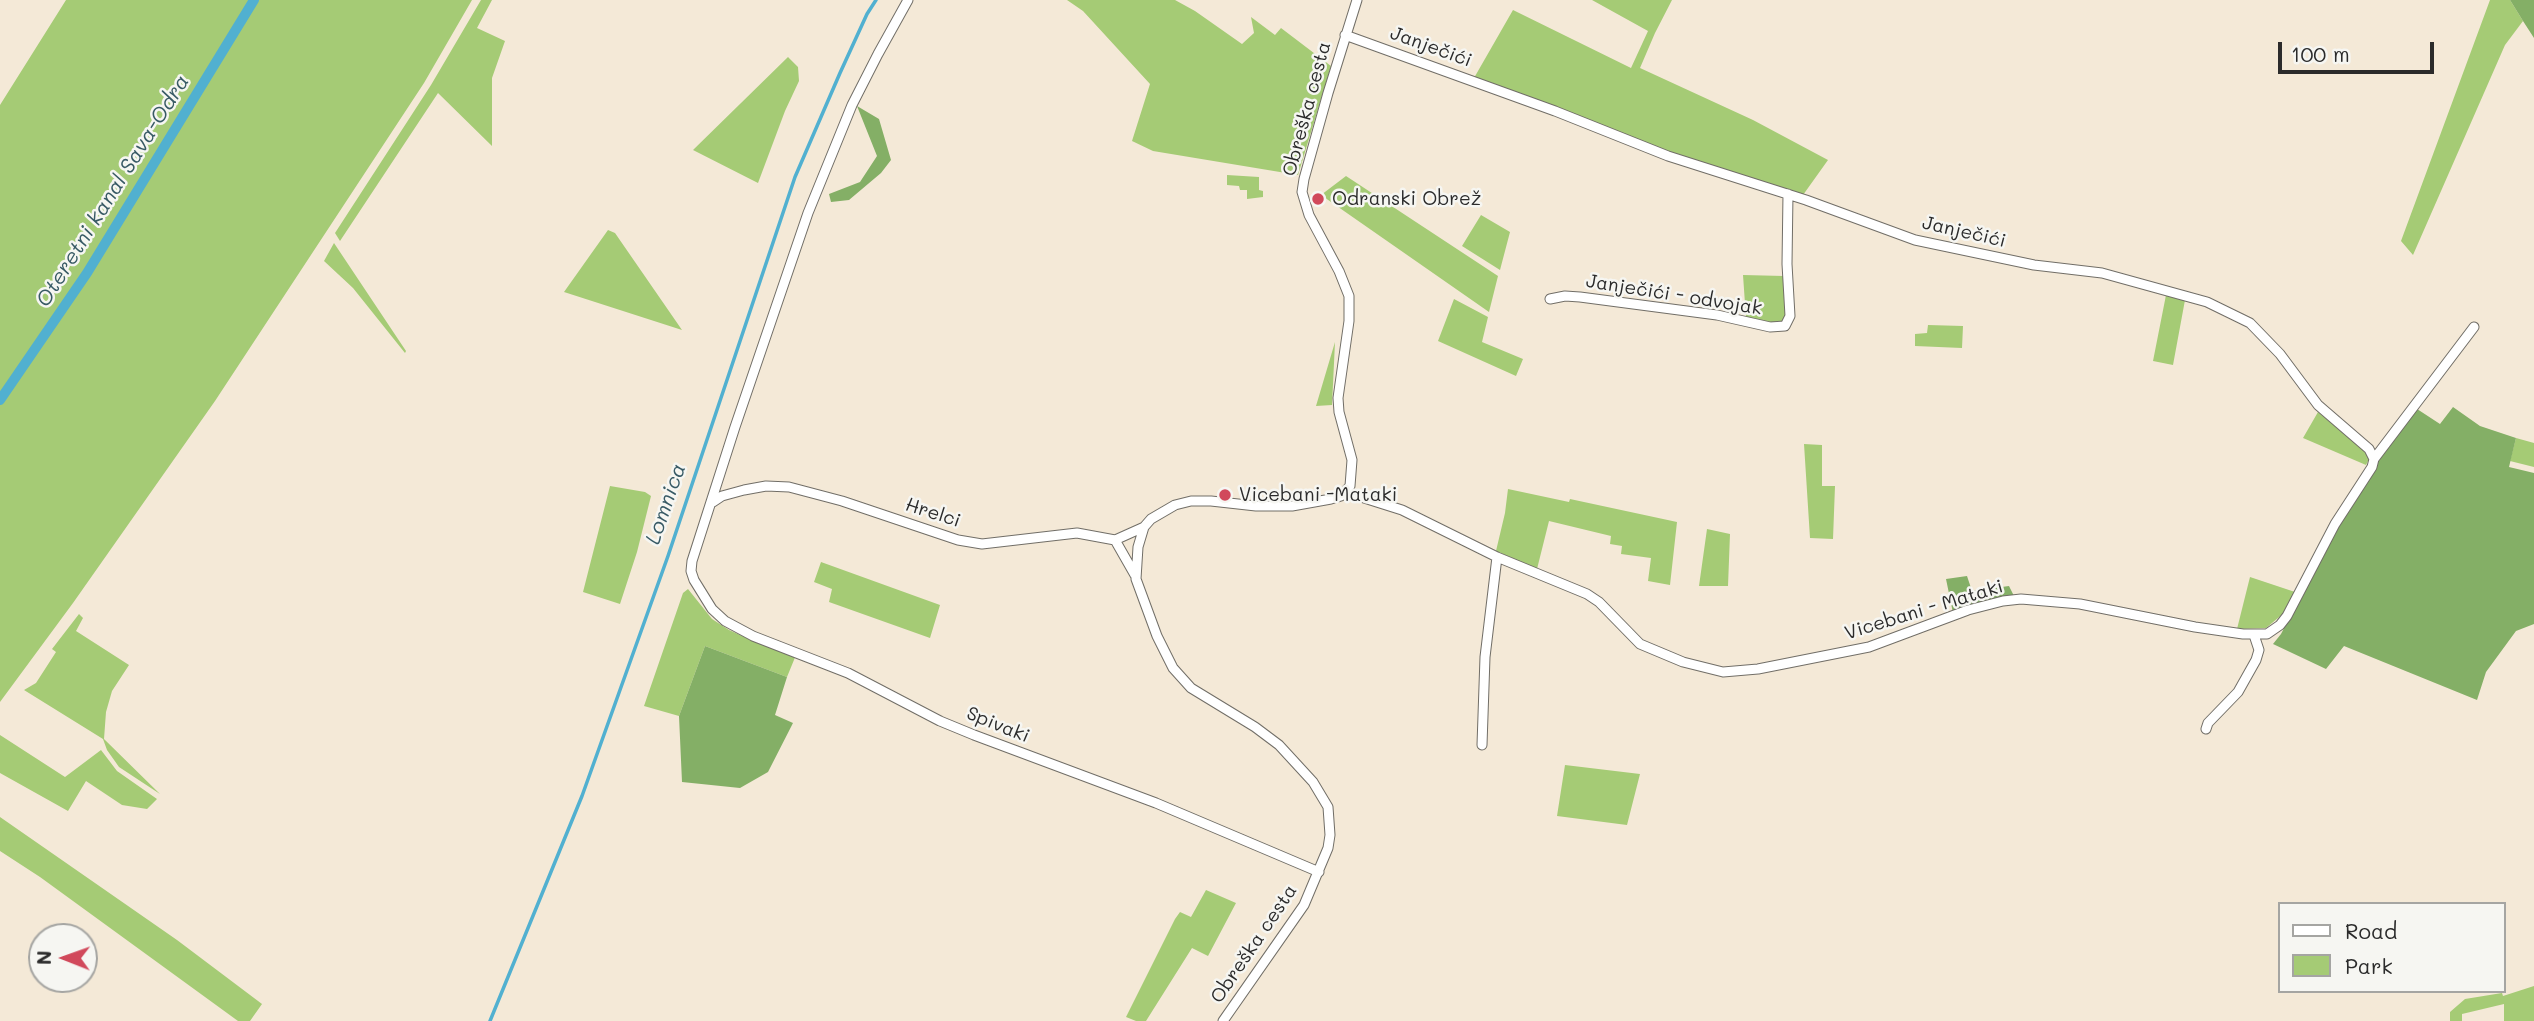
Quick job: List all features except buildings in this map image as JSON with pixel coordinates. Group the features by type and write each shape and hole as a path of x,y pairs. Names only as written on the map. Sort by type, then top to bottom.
{"street":[{"path":"713,502 735,427 826,164 878,54 908,0"},
{"name":"Obreška cesta","path":"1345,492 1352,480 1352,460 1341,422 1338,398 1349,321 1349,296 1339,271 1309,215 1303,192 1304,179 1357,0"},
{"name":"Janječići","path":"1345,34 1555,111 1668,156 1788,194 1915,240 2034,265 2102,273 2216,305 2250,323 2280,354 2318,405 2369,449 2374,458"},
{"name":"Janječići - odvojak","path":"1550,299 1580,297 1717,315 1770,327 1785,326 1790,316 1787,264 1788,194"},
{"path":"2206,729 2238,692 2256,660 2259,650 2254,635 2275,630 2287,616 2334,524 2372,467 2374,458 2474,327"},
{"name":"Hrelci","path":"713,502 722,496 778,485 842,501 969,543 997,544 1077,533 1115,540"},
{"path":"1136,579 1115,540 1144,527 1161,512 1191,501 1292,506 1331,499 1345,492"},
{"name":"Vicebani - Mataki","path":"1345,492 1402,510 1497,557 1594,598 1630,636 1649,649 1683,662 1723,672 1758,669 1869,647 1978,608 2021,599 2098,606 2185,625 2254,635"},
{"name":"Spivaki","path":"713,502 691,571 700,593 712,609 737,628 848,673 940,721 1156,803 1319,872"},
{"name":"Obreška cesta","path":"1144,527 1138,547 1136,579 1165,654 1181,679 1206,698 1268,736 1297,764 1322,794 1328,807 1330,835 1319,872 1297,918 1223,1021"},
{"path":"1482,745 1485,657 1497,557"}],"green space":[{"path":"66,0 472,0 424,83 215,401 0,702 0,105"},
{"path":"481,0 492,0 477,28 505,41 492,78 492,146 438,93 340,241 335,233 431,85"},
{"path":"1067,0 1175,0 1242,44 1254,33 1251,17 1275,35 1281,28 1331,66 1298,175 1153,151 1132,141 1150,84 1083,11"},
{"path":"1592,0 1672,0 1640,68 1753,120 1828,160 1803,195 1707,167 1474,78 1513,10 1631,68 1648,31"},
{"path":"2490,0 2510,0 2523,21 2505,45 2413,255 2401,241"},
{"path":"2510,0 2534,0 2534,38 2523,21"},
{"path":"788,57 798,67 799,81 758,183 693,150"},
{"path":"857,106 879,119 891,160 881,173 849,200 831,202 829,194 860,182 877,156"},
{"path":"1227,175 1259,177 1259,190 1263,191 1263,197 1247,199 1247,190 1227,185"},
{"path":"1346,176 1498,276 1489,312 1321,195"},
{"path":"1481,215 1510,232 1500,270 1462,246"},
{"path":"608,230 615,233 682,330 564,292"},
{"path":"334,243 405,353 353,288 324,261"},
{"path":"1743,275 1784,276 1784,322 1772,324 1746,318"},
{"path":"2166,295 2185,300 2173,365 2153,361"},
{"path":"1454,299 1488,317 1482,342 1523,359 1516,376 1438,341"},
{"path":"1928,325 1963,326 1962,348 1915,346 1915,334 1927,333"},
{"path":"1335,342 1332,405 1316,406"},
{"path":"2414,407 2440,424 2453,407 2480,426 2516,438 2509,467 2534,473 2534,624 2516,631 2486,672 2477,700 2344,646 2326,669 2273,644 2281,634 2337,525"},
{"path":"2318,412 2363,449 2369,459 2366,465 2303,438"},
{"path":"2516,438 2534,443 2534,467 2510,461"},
{"path":"1804,444 1822,445 1822,486 1835,486 1833,539 1810,538"},
{"path":"610,486 645,492 651,496 620,604 583,592"},
{"path":"1508,489 1677,522 1670,585 1648,581 1651,558 1621,554 1622,546 1610,544 1611,536 1549,521 1537,569 1496,551"},
{"path":"1707,529 1730,534 1728,586 1699,586"},
{"path":"821,562 940,605 930,638 829,602 832,589 814,582"},
{"path":"1967,576 1972,591 2009,586 2014,596 1953,613 1946,579"},
{"path":"2250,577 2295,592 2284,613 2266,628 2237,629"},
{"path":"688,589 712,619 729,630 796,655 787,677 705,646 679,716 644,706 683,593"},
{"path":"79,614 83,618 76,631 129,665 112,691 106,712 104,739 160,794 119,767 103,739 24,690 36,683 56,652 52,649"},
{"path":"705,646 787,677 775,715 793,723 768,772 740,788 682,782 679,716"},
{"path":"0,735 65,777 101,750 117,771 157,799 147,809 122,805 86,781 68,811 0,773"},
{"path":"1565,765 1640,774 1627,825 1557,816"},
{"path":"0,817 177,940 262,1004 250,1021 238,1021 0,851"},
{"path":"1206,890 1236,903 1208,956 1192,948 1146,1021 1126,1017 1175,919 1180,912 1191,917"},
{"path":"2534,986 2534,1021 2504,1021 2504,1004 2462,1014 2462,1021 2450,1021 2450,1012 2465,999 2502,993 2503,996"}],"waterway":[{"name":"Oteretni kanal Sava-Odra","path":"0,400 87,273 254,0"},
{"name":"Lomnica","path":"490,1021 582,796 668,556 795,177 840,73 876,0"}],"place":[{"name":"Odranski Obrež","path":"1318,199"},
{"name":"Vicebani -Mataki","path":"1225,495"}]}
